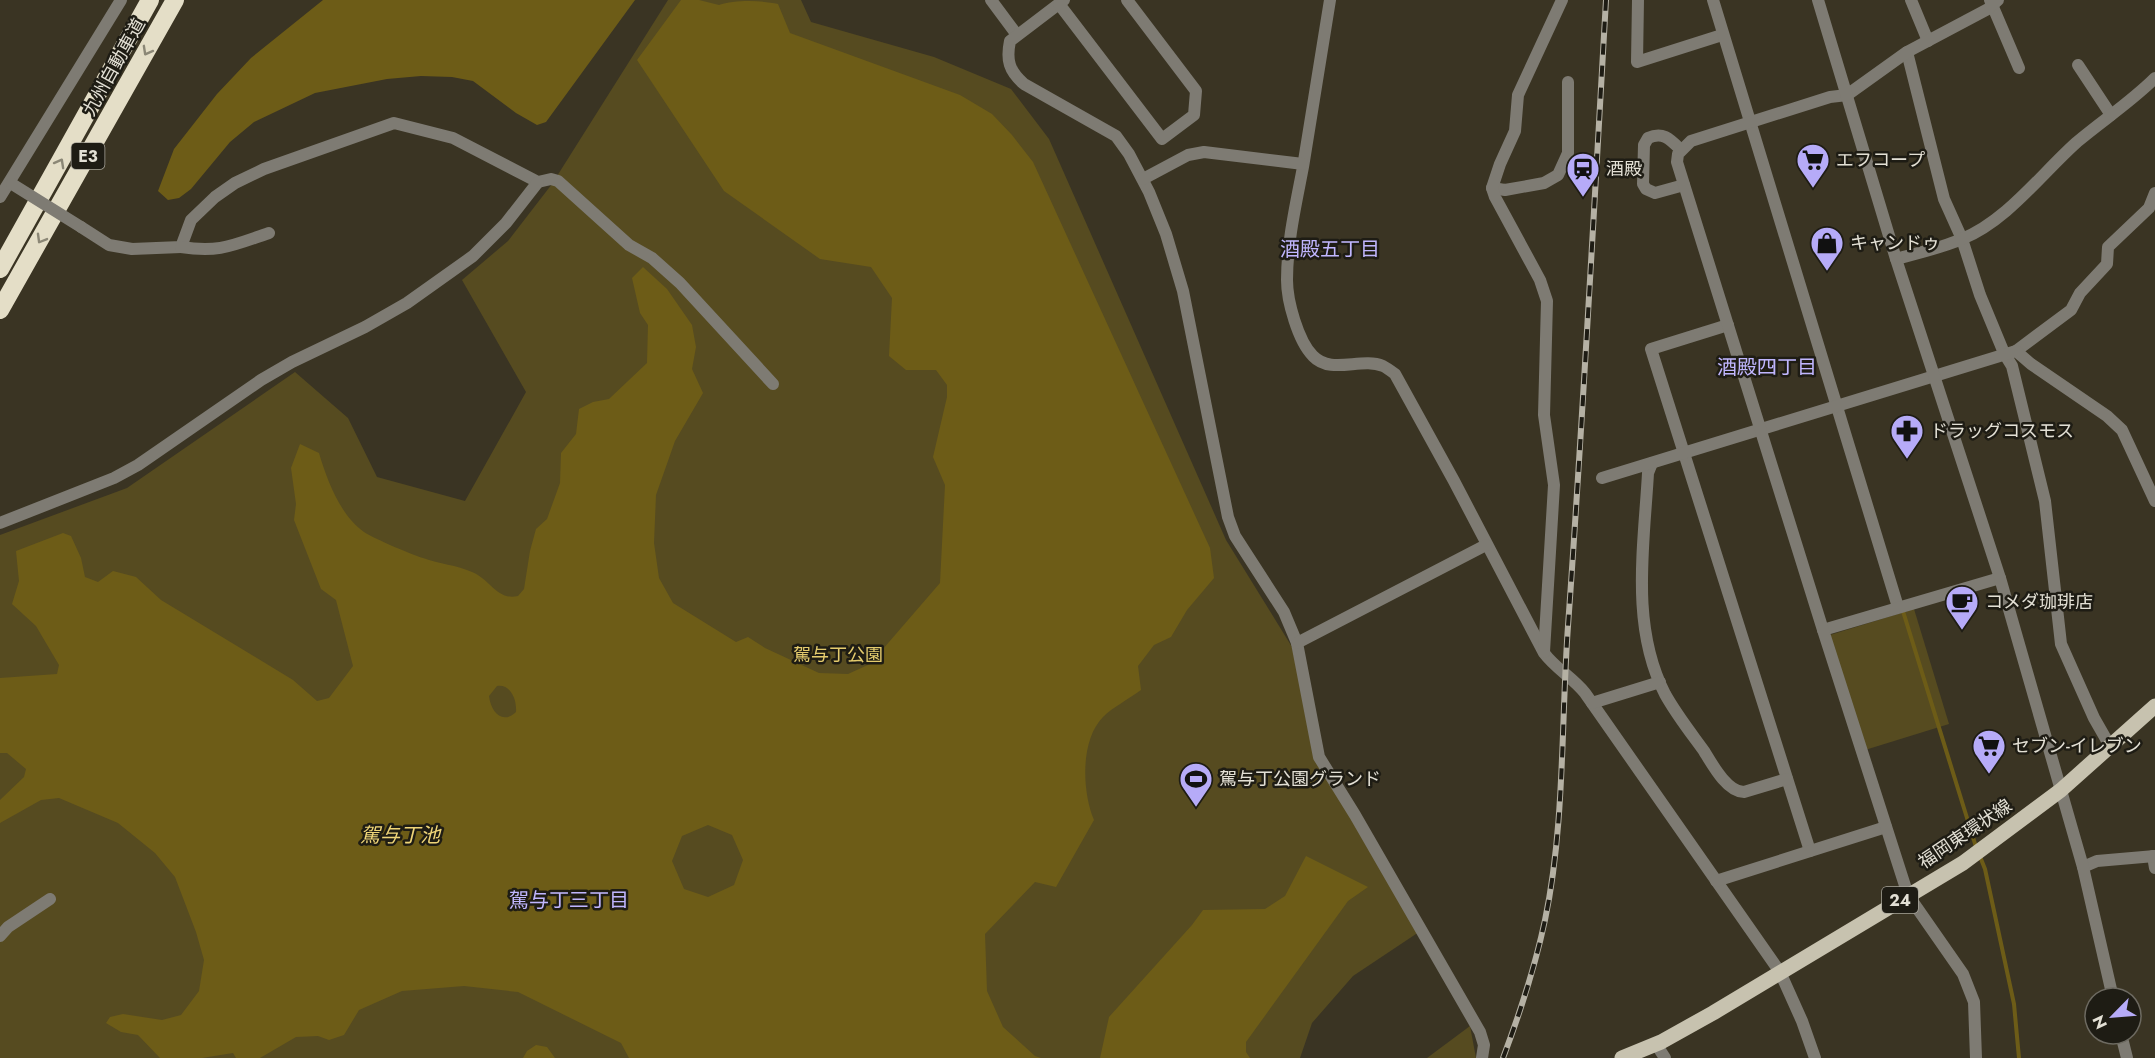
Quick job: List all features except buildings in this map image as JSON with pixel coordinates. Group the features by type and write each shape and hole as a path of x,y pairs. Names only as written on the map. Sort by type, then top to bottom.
{"highway":[{"name":"九州自動車道","path":"0,269 150,0"},
{"name":"九州自動車道","path":"0,310 175,0"}],"main road":[{"name":"福岡東環状線","path":"1622,1058 1656,1044 1713,1013 1963,863 2061,790 2155,706"}],"street":[{"path":"0,197 121,0"},
{"path":"991,0 1017,34"},
{"path":"1127,0 1196,91 1194,115 1162,139 1061,2 1010,41 1008,65 1024,84 1116,136 1143,179 1166,234 1183,291 1227,517 1235,536 1284,612 1297,643 1319,757 1480,1032 1485,1045 1482,1058"},
{"path":"1330,0 1293,220 1287,279 1289,305 1298,329 1312,356 1321,362 1332,365 1382,366 1395,374 1544,653 1553,664 1572,678 1592,704 1780,972 1802,1021 1815,1058"},
{"path":"1544,653 1554,485 1544,415 1548,301 1540,280 1492,188 1515,131 1518,95 1562,0"},
{"path":"1638,0 1637,62 1722,35"},
{"path":"1713,0 1898,608"},
{"path":"1818,0 1896,259 2000,578 2082,867 2110,986"},
{"path":"1911,0 1928,41"},
{"path":"1976,1058 1974,1002 1963,974 1908,895 1822,630 1677,162 1678,154 1691,141 1830,97 1847,95 1907,52 1993,2 2019,68"},
{"path":"1907,52 1944,199 1962,239 1980,295 2010,352 2044,501 2061,644 2094,718 2110,746"},
{"path":"2078,65 2111,115"},
{"path":"1896,259 1962,239 1982,229 2030,191 2066,152 2135,98 2155,78"},
{"path":"1492,188 1505,190 1534,185 1544,183 1557,175 1568,153 1568,82"},
{"path":"181,247 191,220 215,197 235,183 264,169 394,123 453,138 538,182"},
{"path":"1681,150 1667,136 1648,138 1644,145 1643,175 1644,184 1650,192 1655,193 1684,184"},
{"path":"1143,179 1188,155 1204,152 1303,164"},
{"path":"0,523 114,478 138,465 282,368 365,327 407,303 473,256 506,223 538,182 551,179 558,181 629,245 652,258 680,283 773,384"},
{"path":"11,182 109,244 132,249 181,247 204,250 222,249 269,233"},
{"path":"1602,478 2010,352 2071,310 2080,293 2107,264 2108,247 2149,208 2155,193"},
{"path":"1728,325 1651,349 1810,851"},
{"path":"2010,352 2031,364 2122,430 2154,495"},
{"path":"1652,463 1648,473 1641,599 1650,656 1660,682 1666,696 1712,763 1737,792 1787,779"},
{"path":"1297,643 1486,545"},
{"path":"1822,630 2000,578"},
{"path":"1592,704 1660,682"},
{"path":"1716,881 1886,827"},
{"path":"2082,867 2097,861 2154,860"},
{"path":"0,936 8,927 50,899"},
{"path":"1656,1044 1665,1058"}],"green space":[{"name":"駕与丁公園","path":"668,0 801,0 811,22 934,57 1011,89 1049,139 1226,540 1292,647 1316,757 1419,932 1353,976 1312,1023 1300,1058 0,1058 0,535 127,488 295,372 348,418 377,477 465,501 526,392 462,280 508,241 552,184"},
{"path":"1914,609 1949,724 1865,750 1830,635"},
{"path":"1470,1026 1476,1058 1427,1058"}],"water":[{"path":"323,0 635,0 546,122 537,125 516,113 473,81 452,77 421,76 387,79 315,93 254,122 230,142 191,189 179,198 168,200 158,191 174,149 217,94 251,58"},
{"name":"駕与丁池","path":"681,0 699,0 719,5 740,1 778,4 790,33 960,95 992,114 1033,162 1210,548 1214,578 1187,610 1171,637 1154,645 1138,666 1141,690 1107,713 1090,739 1085,767 1087,795 1094,820 1056,887 1035,882 985,934 987,991 1003,1027 1035,1056 1041,1058 629,1058 621,1043 518,992 464,986 402,991 359,1010 344,1035 329,1040 318,1036 296,1037 260,1058 236,1058 233,1053 202,1058 160,1058 138,1035 121,1032 106,1023 110,1017 123,1014 162,1020 181,1015 199,991 204,960 175,877 155,853 118,823 59,798 41,800 0,823 0,800 24,777 26,769 7,753 0,753 0,678 57,674 59,665 36,626 12,604 19,581 16,551 63,533 71,536 81,558 85,577 98,582 113,571 136,577 161,600 293,680 317,701 329,698 353,666 336,600 321,589 294,520 296,504 291,468 300,444 319,453 330,485 341,507 364,532 417,556 472,572 504,595 518,596 524,589 536,529 547,519 560,483 561,453 576,434 579,409 593,402 609,399 647,363 648,325 640,313 632,278 643,267 667,289 692,325 696,347 692,369 703,393 675,441 656,495 654,543 659,578 673,603 736,642 748,637 765,648 819,673 848,674 870,664 940,583 945,485 933,457 947,397 947,385 936,370 906,370 889,356 892,298 871,267 820,259 724,191 637,60","holes":["497,686 509,690 514,698 516,712 511,716 502,717 492,707 489,696","708,825 732,835 743,860 734,885 708,897 684,889 672,861 682,836"]},
{"path":"1306,856 1368,887 1348,901 1246,1042 1246,1052 1250,1058 1100,1058 1109,1017 1203,910 1265,909 1285,896"},
{"path":"536,1045 547,1047 555,1058 523,1058 527,1051"}],"waterway":[{"path":"1902,608 1976,847"},
{"path":"1979,854 1985,869 2014,1004 2019,1058"}],"railway":[{"path":"1503,1058 1527,990 1541,938 1556,848 1606,0"}],"place":[{"name":"エフコープ","path":"1813,189"},
{"name":"酒殿","path":"1583,198"},
{"name":"キャンドゥ","path":"1827,272"},
{"name":"ドラッグコスモス","path":"1907,460"},
{"name":"コメダ珈琲店","path":"1962,631"},
{"name":"セブン-イレブン","path":"1989,775"},
{"name":"駕与丁公園グランド","path":"1196,808"}],"district":[{"name":"酒殿五丁目","path":"1330,249"},
{"name":"酒殿四丁目","path":"1767,367"},
{"name":"駕与丁三丁目","path":"569,900"}]}
